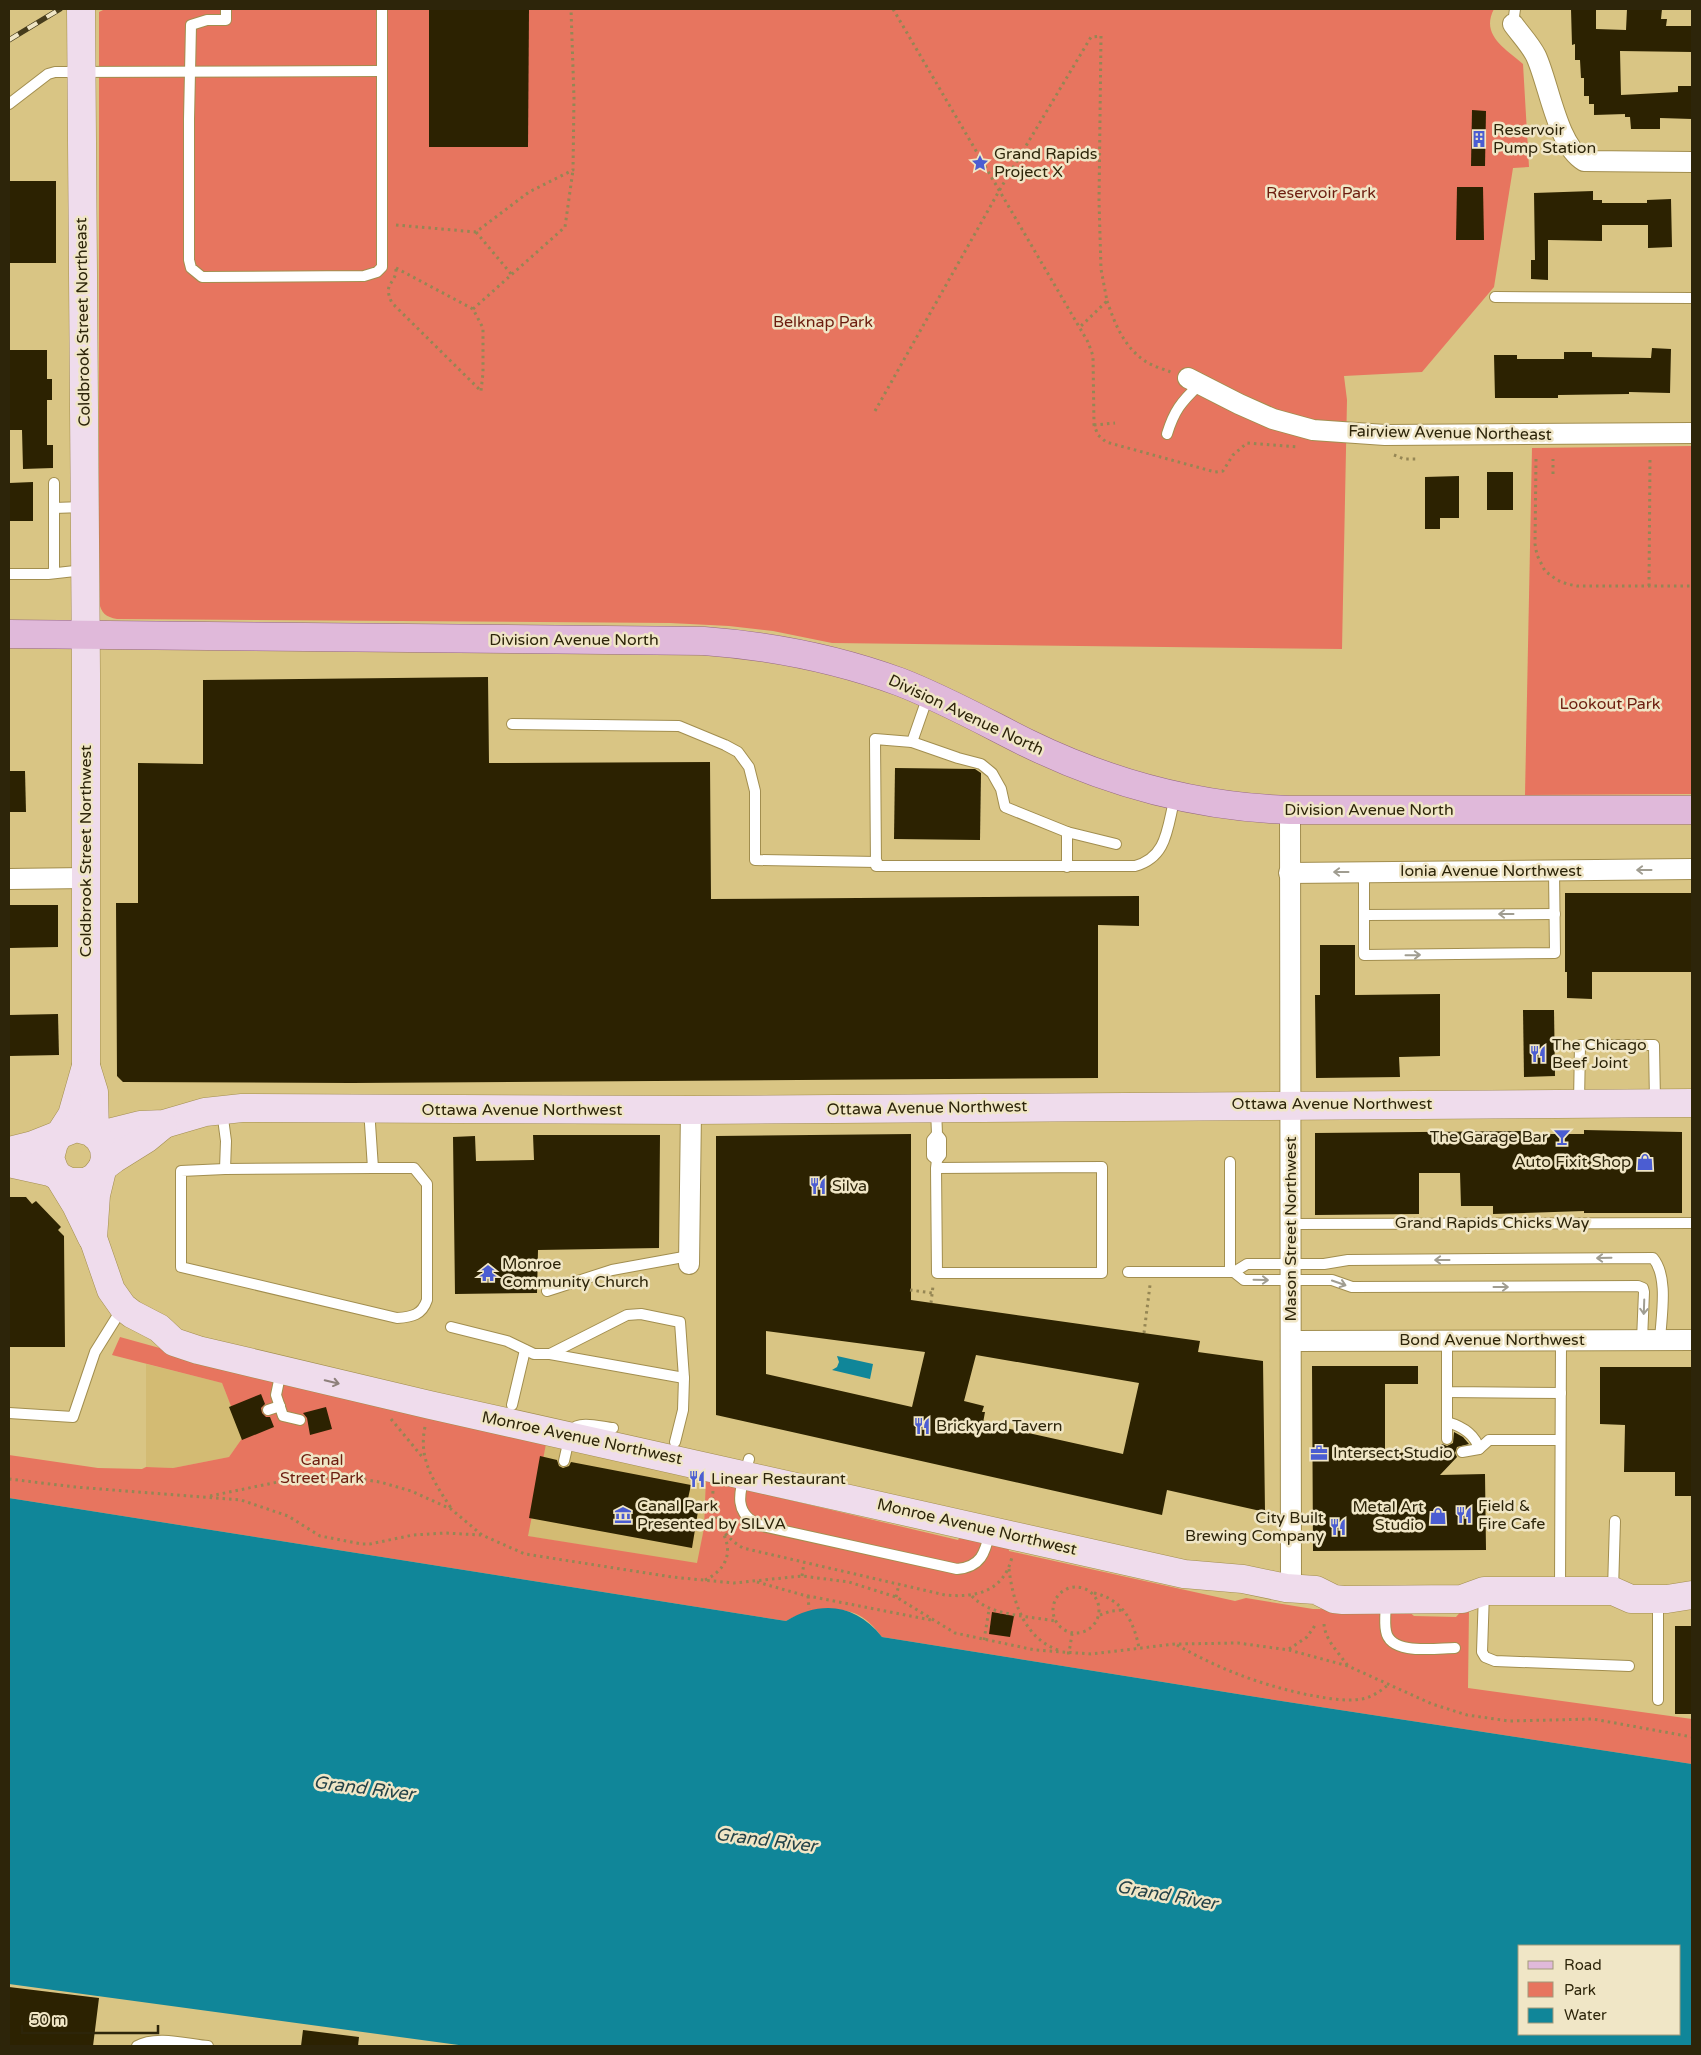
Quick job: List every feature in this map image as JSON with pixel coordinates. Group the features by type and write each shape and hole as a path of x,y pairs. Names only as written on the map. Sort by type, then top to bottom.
{"main road":[{"name":"Coldbrook Street Northeast","path":"81,9 85,636"},
{"name":"Division Avenue North","path":"9,634 704,641 767,647 820,658 885,677 929,694 1057,757 1110,778 1175,796 1248,807 1290,810 1692,810"},
{"name":"Coldbrook Street Northwest","path":"59,1175 52,1164 50,1153 54,1143 72,1115 86,1066 85,636"},
{"name":"Coldbrook Street Northwest","path":"86,1066 94,1092 95,1135"},
{"name":"Ottawa Avenue Northwest","path":"95,1135 106,1135 140,1126 164,1124 222,1110 251,1108 691,1110 936,1121 1291,1104 1692,1103"},
{"name":"Ottawa Avenue Northwest","path":"59,1175 70,1182 81,1183 95,1177 102,1168 143,1142 164,1124"},
{"path":"9,1151 33,1145 76,1128 86,1130 95,1135"},
{"name":"Monroe Avenue Northwest","path":"94,1241 96,1195 105,1153 102,1143 95,1135"},
{"path":"9,1163 38,1168 59,1175"},
{"name":"Monroe Avenue Northwest","path":"59,1175 94,1241 111,1290 123,1307 138,1318 154,1326 177,1344 281,1370 567,1448 747,1467 1100,1546 1193,1575 1251,1580 1304,1589 1338,1600 1462,1599 1484,1591"},
{"name":"Monroe Avenue Northwest","path":"154,1326 185,1328 270,1350 675,1442 747,1467 991,1530 1100,1546"},
{"name":"Monroe Avenue Northwest","path":"1613,1591 1631,1582 1692,1583"},
{"name":"Monroe Avenue Northwest","path":"1304,1589 1340,1584 1462,1583 1484,1591 1613,1591 1632,1599 1658,1599 1692,1595"}],"street":[{"path":"1514,16 1535,55 1566,140 1577,156 1584,161 1692,162"},
{"name":"Fairview Avenue Northeast","path":"1193,382 1272,419 1313,430 1385,436 1692,433"},
{"name":"Mason Street Northwest","path":"1290,810 1292,1340 1304,1589"},
{"name":"Ionia Avenue Northwest","path":"1289,873 1692,869"},
{"path":"9,879 86,878"},
{"path":"689,1260 691,1110"},
{"name":"Bond Avenue Northwest","path":"1292,1340 1692,1340"}],"lane":[{"path":"226,9 226,20 207,20 191,25 189,260 191,268 196,274 210,278 364,276 377,272 382,267 382,9"},
{"path":"9,104 48,74 55,72 382,71"},
{"path":"1494,298 1692,298"},
{"path":"1167,434 1173,414 1193,382"},
{"path":"54,483 54,572"},
{"path":"54,508 84,507"},
{"path":"9,574 85,570"},
{"path":"912,742 929,694"},
{"path":"512,724 679,726 710,737 738,752 749,767 755,791 755,860 877,862"},
{"path":"1116,844 1067,832 1005,807 1001,789 992,774 981,764 912,742 875,739 876,866 1122,868 1146,863 1156,855 1163,845 1175,796"},
{"path":"1067,832 1067,867"},
{"path":"1364,872 1364,955 1555,953 1554,871"},
{"path":"1364,915 1555,914"},
{"path":"1579,1103 1580,1045 1654,1045 1655,1103"},
{"path":"370,1109 373,1168"},
{"path":"222,1110 226,1141 225,1169"},
{"path":"936,1121 932,1140 932,1156 936,1164 937,1274 1102,1273 1102,1167 936,1164"},
{"path":"1230,1162 1232,1272"},
{"path":"373,1168 414,1168 427,1184 427,1300 424,1309 411,1317 397,1318 373,1313 181,1267 181,1172 225,1169 373,1168"},
{"name":"Grand Rapids Chicks Way","path":"1291,1224 1692,1223"},
{"path":"1232,1272 1248,1280 1348,1260 1653,1258 1660,1267 1662,1277 1651,1340"},
{"path":"546,1291 612,1270 689,1260"},
{"path":"1128,1272 1232,1272 1248,1264 1332,1280 1352,1287 1641,1286 1644,1292 1651,1340"},
{"path":"9,1413 73,1417 95,1352 123,1307"},
{"path":"550,1354 621,1317 641,1314 680,1322 684,1378 683,1410 675,1442"},
{"path":"451,1326 511,1342 534,1354 550,1354 684,1378"},
{"path":"1447,1340 1447,1438"},
{"path":"1560,1591 1561,1341"},
{"path":"512,1405 525,1350"},
{"path":"281,1370 276,1395 283,1416 300,1420"},
{"path":"1447,1392 1561,1393"},
{"path":"268,1410 280,1406"},
{"path":"1447,1422 1458,1425 1476,1439 1479,1449"},
{"path":"567,1448 572,1428 578,1425 613,1428"},
{"path":"1462,1452 1479,1449 1489,1440 1560,1440"},
{"path":"747,1467 740,1495 742,1511 751,1521 762,1526 957,1568 969,1567 981,1559 986,1550 991,1530"},
{"path":"1613,1591 1615,1521"},
{"path":"1484,1591 1482,1652 1488,1659 1548,1664 1629,1666"},
{"path":"1658,1599 1658,1700"},
{"path":"1386,1600 1386,1631 1388,1639 1395,1645 1411,1649 1455,1648"},
{"path":"137,2046 144,2042 160,2041 208,2046"}],"path":[{"path":"473,309 565,227 573,170 574,98 571,9"},
{"path":"893,9 998,191 1080,327 1093,356 1094,426 1098,435 1106,442 1215,472 1223,471 1232,455 1247,443 1300,447"},
{"path":"875,410 998,191 1091,37 1101,36 1099,201 1101,269 1107,301 1116,327 1128,346 1145,362 1193,382"},
{"path":"396,226 476,232 529,192 573,170"},
{"path":"476,232 512,275"},
{"path":"383,261 473,309 483,328 481,391 392,303 388,295 389,286 396,274 396,268"},
{"path":"1080,327 1107,301"},
{"path":"1094,426 1114,423"},
{"path":"1387,455 1396,455 1404,459 1416,459"},
{"path":"1650,458 1650,586"},
{"path":"1536,459 1535,544 1537,555 1545,571 1557,580 1578,586 1692,586"},
{"path":"1552,474 1553,459"},
{"path":"1144,1333 1151,1272"},
{"path":"910,1290 932,1293"},
{"path":"387,1415 424,1459 451,1509"},
{"path":"424,1459 425,1424"},
{"path":"210,1496 311,1477 347,1477 380,1482 411,1491 451,1509 482,1535 525,1554 672,1577 734,1583 802,1576 849,1582 896,1597 955,1633 1035,1650 1091,1654 1175,1644 1238,1643 1289,1650 1348,1666 1432,1704 1467,1715 1509,1721 1593,1719 1692,1737"},
{"path":"9,1479 75,1487 210,1496 241,1500 288,1516 320,1536 362,1544 412,1535 445,1533 482,1535"},
{"path":"705,1580 716,1575 723,1568 728,1556 728,1545 715,1518 712,1504 713,1488"},
{"path":"722,1531 732,1542 742,1548 945,1594 972,1596 986,1592 999,1582 1009,1569"},
{"path":"1012,1556 1009,1569 1014,1599 1020,1615 1028,1628 1040,1639 1052,1648 1069,1653"},
{"path":"802,1576 804,1563"},
{"path":"755,1581 808,1596 934,1621"},
{"path":"896,1597 899,1584"},
{"path":"1093,1593 1098,1600 1100,1614 1093,1628 1080,1634 1072,1634 1065,1631 1055,1621 1053,1604 1057,1597 1063,1591 1078,1587 1104,1596 1115,1602 1123,1610 1131,1620 1136,1632 1138,1648"},
{"path":"808,1596 809,1610"},
{"path":"972,1596 979,1604 989,1610 1055,1621"},
{"path":"984,1640 989,1610"},
{"path":"1100,1614 1111,1610 1123,1610"},
{"path":"1289,1650 1307,1638 1316,1624"},
{"path":"1324,1624 1324,1632 1348,1666"},
{"path":"1069,1653 1072,1634"},
{"path":"1175,1644 1213,1665 1242,1677 1274,1688 1319,1697 1346,1700 1363,1699 1380,1692 1389,1684"}],"shaded area":[{"path":"146,1364 222,1383 243,1437 229,1457 173,1468 146,1467"},
{"path":"547,1439 706,1476 704,1528 698,1564 527,1536"}],"green space":[{"name":"Belknap Park","path":"105,9 1494,9 1490,26 1493,34 1503,47 1523,64 1529,167 1513,168 1494,287 1422,372 1344,376 1347,400 1342,649 832,643 773,631 729,626 670,623 117,619 105,614 99,602 99,12"},
{"name":"Lookout Park","path":"1692,446 1692,794 1525,795 1532,448"},
{"name":"Canal Street Park","path":"120,1337 257,1375 547,1439 528,1536 697,1563 704,1528 706,1476 766,1491 768,1495 958,1540 962,1534 1008,1544 1009,1551 1235,1601 1246,1598 1313,1609 1407,1610 1414,1616 1456,1617 1463,1609 1469,1609 1468,1688 1692,1719 1692,1764 882,1637 861,1616 845,1611 816,1611 800,1614 786,1621 9,1498 9,1455 98,1468 173,1468 229,1457 243,1437 222,1383 112,1355"}],"water":[{"path":"837,1356 873,1364 870,1379 832,1370 837,1367 839,1362"},
{"name":"Grand River","path":"9,1498 786,1621 812,1610 837,1609 861,1618 882,1637 1692,1764 1692,2046 466,2046 9,1984"}],"building":[{"path":"429,9 529,9 528,147 429,147"},
{"path":"1571,9 1596,9 1596,29 1626,30 1627,9 1662,9 1661,19 1667,19 1666,26 1692,26 1692,52 1620,51 1621,95 1678,92 1678,86 1692,86 1692,119 1660,118 1660,129 1631,129 1630,117 1625,117 1625,114 1594,115 1594,104 1589,104 1589,96 1584,96 1584,78 1581,78 1580,60 1575,60 1575,44 1572,45"},
{"name":"Reservoir Pump Station","path":"1472,110 1486,111 1485,166 1471,166"},
{"path":"9,181 56,181 56,263 9,263"},
{"path":"1457,187 1483,187 1484,240 1456,240"},
{"path":"1593,191 1593,200 1602,200 1602,203 1647,203 1647,200 1671,199 1672,247 1648,248 1648,225 1602,225 1602,241 1548,240 1548,280 1531,279 1531,260 1535,260 1534,193"},
{"path":"1652,348 1671,349 1670,393 1629,392 1629,394 1558,395 1558,398 1495,398 1494,355 1517,355 1517,359 1564,359 1564,352 1592,352 1592,357 1651,358"},
{"path":"9,350 47,350 47,379 52,379 52,400 47,400 47,445 53,445 53,468 23,469 22,430 9,430"},
{"path":"1487,472 1513,472 1513,510 1487,510"},
{"path":"1459,476 1459,518 1440,518 1440,529 1425,529 1425,477"},
{"path":"33,482 33,521 9,521 9,483"},
{"path":"488,677 489,763 710,762 711,899 1139,896 1139,926 1098,925 1098,1078 351,1083 123,1082 117,1076 116,903 138,903 138,763 203,764 203,680"},
{"path":"895,768 975,769 981,773 980,840 894,839"},
{"path":"9,771 25,771 26,812 9,812"},
{"path":"1565,893 1692,893 1692,972 1592,972 1592,999 1567,998 1567,972 1565,972"},
{"path":"9,905 58,905 58,947 9,948"},
{"path":"1320,945 1355,945 1355,995 1440,994 1440,1056 1399,1057 1400,1077 1316,1078 1315,995 1320,995"},
{"path":"1523,1010 1554,1010 1555,1076 1524,1077"},
{"path":"58,1014 59,1055 9,1056 9,1015"},
{"path":"1584,1130 1682,1132 1682,1213 1584,1213 1584,1211 1493,1214 1493,1206 1461,1206 1460,1173 1419,1173 1419,1214 1315,1215 1315,1133 1525,1131 1525,1134 1584,1134"},
{"path":"911,1134 911,1300 1200,1341 1198,1352 1263,1361 1265,1512 1167,1490 1162,1515 716,1415 716,1136","holes":["766,1331 925,1352 912,1407 766,1374","976,1355 1139,1383 1123,1454 983,1423 985,1412 982,1412 984,1406 964,1401"]},
{"path":"533,1135 660,1135 659,1248 538,1250 537,1293 455,1294 453,1137 475,1136 476,1161 534,1160"},
{"path":"9,1197 26,1197 32,1204 36,1201 61,1227 58,1230 64,1236 65,1347 9,1347"},
{"path":"1312,1366 1418,1366 1418,1384 1385,1384 1385,1453 1434,1452 1442,1444 1447,1446 1453,1443 1454,1432 1463,1437 1469,1444 1457,1447 1455,1453 1457,1457 1440,1475 1485,1474 1486,1550 1313,1551"},
{"path":"1600,1367 1692,1367 1692,1496 1675,1496 1675,1472 1624,1472 1625,1425 1600,1424"},
{"path":"261,1394 265,1404 261,1408 262,1413 266,1417 270,1417 274,1427 242,1440 229,1407"},
{"path":"326,1407 332,1429 310,1435 307,1418 303,1413"},
{"path":"540,1456 557,1460 559,1466 563,1468 569,1466 571,1462 691,1485 687,1503 699,1505 692,1548 529,1518"},
{"path":"992,1612 1014,1616 1010,1637 989,1634"},
{"path":"1675,1626 1692,1626 1692,1714 1675,1714"},
{"path":"9,1987 99,1998 93,2046 9,2046"},
{"path":"303,2030 359,2037 358,2046 301,2046"}],"railway":[{"path":"9,40 60,9"}],"place":[{"name":"Reservoir Pump Station","path":"1479,139"},
{"name":"Grand Rapids Project X","path":"980,163"},
{"name":"The Chicago Beef Joint","path":"1538,1054"},
{"name":"The Garage Bar","path":"1562,1137"},
{"name":"Auto Fixit Shop","path":"1645,1162"},
{"name":"Silva","path":"818,1186"},
{"name":"Monroe Community Church","path":"488,1273"},
{"name":"Brickyard Tavern","path":"922,1426"},
{"name":"Intersect Studio","path":"1319,1453"},
{"name":"Linear Restaurant","path":"697,1479"},
{"name":"Canal Park Presented by SILVA","path":"623,1515"},
{"name":"Field & Fire Cafe","path":"1464,1515"},
{"name":"Metal Art Studio","path":"1438,1516"},
{"name":"City Built Brewing Company","path":"1338,1527"}],"park label":[{"name":"Reservoir Park","path":"1321,193"}]}
